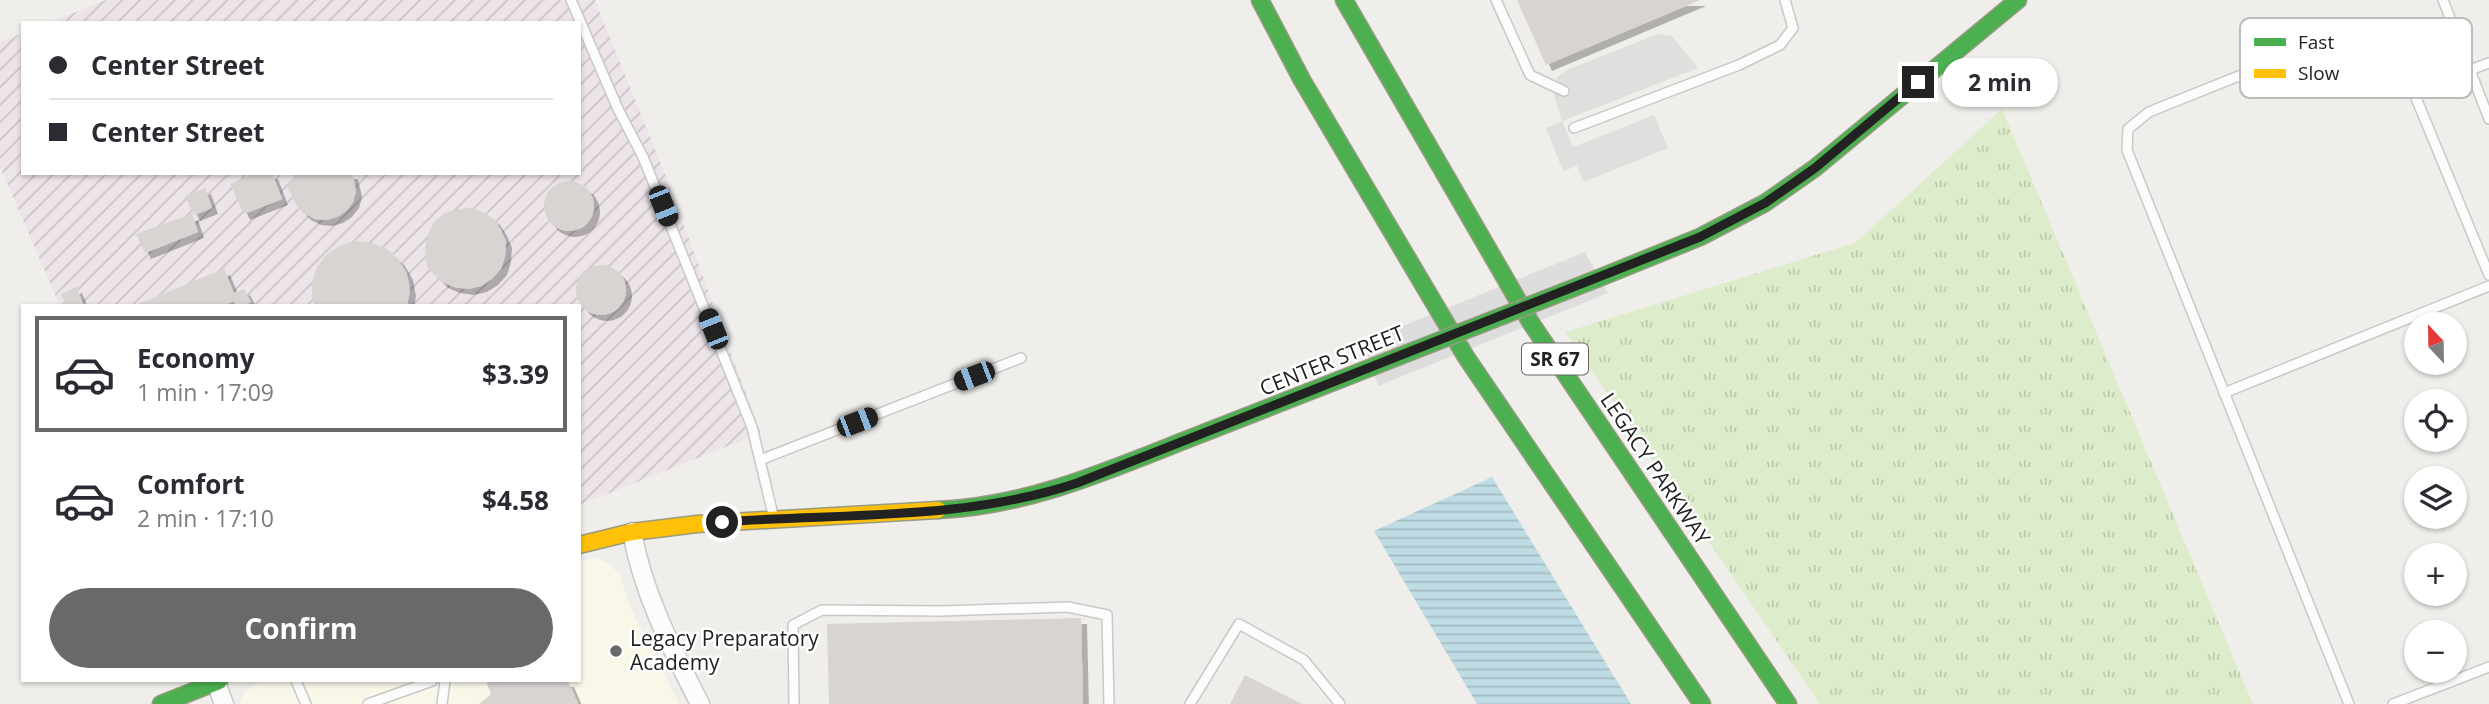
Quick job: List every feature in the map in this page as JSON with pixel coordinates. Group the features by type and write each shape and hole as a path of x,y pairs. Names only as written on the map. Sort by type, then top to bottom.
{"main road":[{"path":"1260,0 1302,80 1466,357 1702,704"},
{"name":"LEGACY PARKWAY","path":"1344,0 1531,323 1788,704"},
{"name":"CENTER STREET","path":"581,545 632,532 697,524 962,509 1049,493 1103,474 1700,237 1765,203 1815,168 2018,0"},
{"path":"161,704 215,682"}],"street":[{"path":"632,532 637,560 648,592 700,704"},
{"path":"217,682 224,704"}],"lane":[{"path":"571,0 580,21"},
{"path":"1496,0 1530,75 1564,91"},
{"path":"1574,128 1728,69 1780,46 1793,28 1785,0"},
{"path":"2443,0 2450,18"},
{"path":"581,23 618,109 643,157 752,427 774,520"},
{"path":"2472,69 2489,63"},
{"path":"2472,75 2489,119"},
{"path":"2240,76 2149,112 2128,129 2127,150 2350,704"},
{"path":"2416,98 2489,275"},
{"path":"2224,393 2489,286"},
{"path":"760,460 1021,358"},
{"path":"794,704 793,625 822,610 941,611 1068,607 1107,615 1109,704"},
{"path":"1190,704 1239,624 1304,660 1340,704"},
{"path":"2393,704 2489,667"},
{"path":"296,682 306,704"},
{"path":"368,704 429,682"},
{"path":"442,704 445,682"}],"shaded area":[{"path":"106,0 595,0 663,169 761,433 581,504 581,304 59,304 0,167 0,42 21,34 21,175 581,175 581,21 53,21"},
{"path":"1658,34 1672,36 1698,68 1562,121 1554,95 1557,77 1569,69"},
{"path":"1654,115 1668,148 1584,182 1577,166 1563,171 1546,128 1562,121 1573,147"},
{"name":"Legacy Preparatory Academy","path":"594,558 607,562 620,575 629,605 679,704 240,704 244,692 260,682 581,682 581,561"}],"green space":[{"path":"2002,109 2253,704 1820,704 1565,332 1855,243"}],"water":[{"path":"1492,477 1631,704 1477,704 1374,531"}],"pier":[{"path":"1585,252 1608,293 1378,386 1363,342"}],"building":[{"path":"1517,0 1700,0 1546,65"},
{"path":"250,175 273,175 282,199 244,214 230,184"},
{"path":"294,175 352,175 356,191 353,202 346,211 326,220 305,214 297,206 288,188"},
{"path":"569,181 587,188 594,206 587,224 569,231 551,224 544,206 551,188"},
{"path":"205,188 212,208 194,215 185,196"},
{"path":"470,208 494,219 506,242 501,269 481,286 468,289 442,282 427,267 425,247 434,222 444,214"},
{"path":"192,214 198,232 145,253 136,234"},
{"path":"356,241 373,243 387,249 399,260 407,274 410,290 407,304 314,304 312,282 317,267 327,254 341,245"},
{"path":"591,267 611,267 619,272 624,280 624,300 619,308 611,313 591,313 583,308 578,300 578,280 583,272"},
{"path":"224,269 234,293 244,289 251,302 246,304 235,304 234,301 227,304 138,304"},
{"path":"76,287 83,304 65,304 61,294"},
{"path":"1081,618 1083,704 829,704 827,624"},
{"path":"1245,675 1302,704 1230,704"},
{"name":"Legacy Preparatory Academy","path":"486,682 568,682 578,704 479,704 491,694"}],"traffic: fast":[{"path":"1260,0 1302,80 1466,357 1702,704"},
{"path":"1344,0 1531,323 1788,704"},
{"path":"1599,278 1700,237 1765,203 1815,168 2018,0"},
{"path":"1372,367 1599,278"},
{"path":"938,510 1001,502 1061,487 1372,367"},
{"path":"161,704 216,682"}],"traffic: slow":[{"path":"581,545 632,532 697,524 938,510"}],"place":[{"name":"Legacy Preparatory Academy","path":"616,651"}],"route":[{"path":"722,522 962,509 1049,493 1077,483 1700,237 1765,203 1815,168 1918,82"}]}
